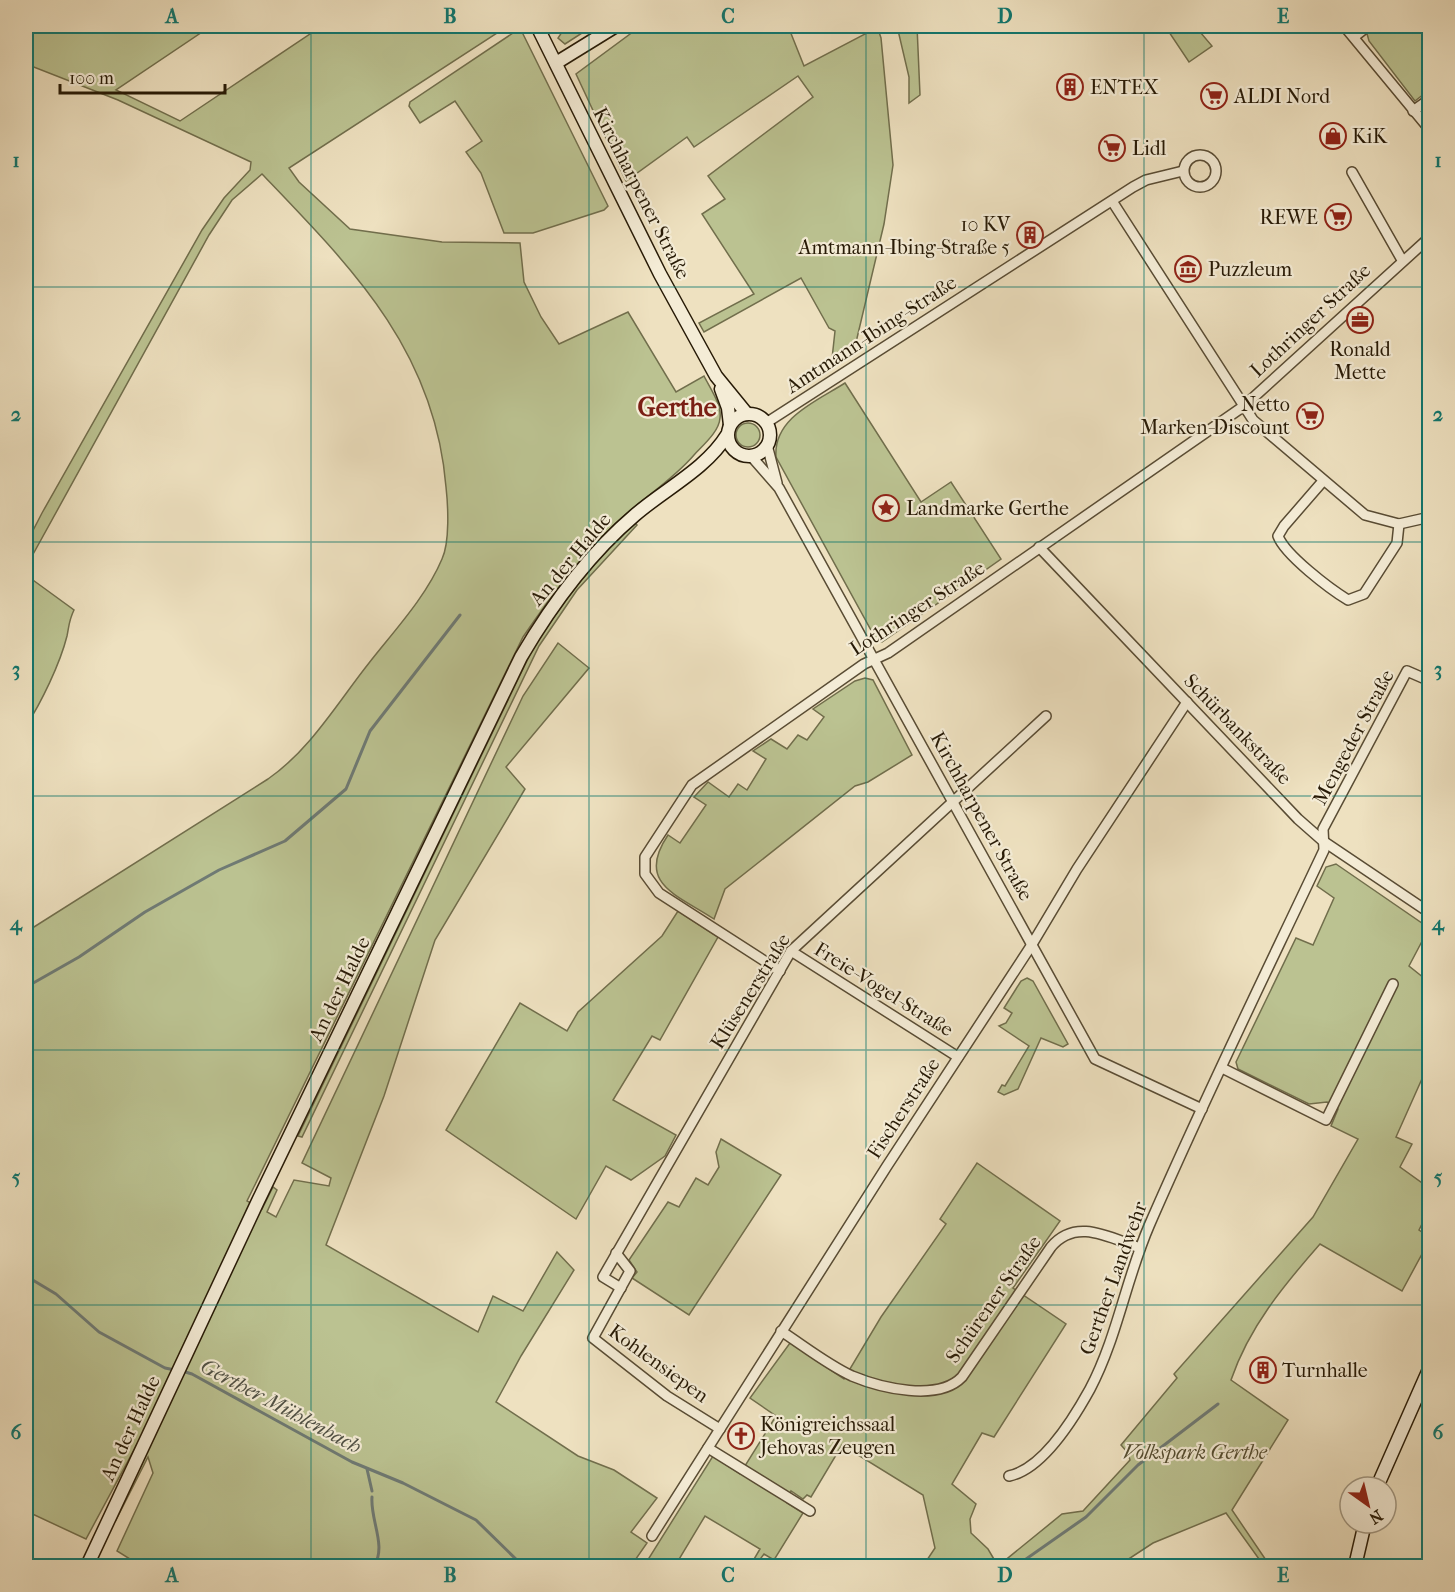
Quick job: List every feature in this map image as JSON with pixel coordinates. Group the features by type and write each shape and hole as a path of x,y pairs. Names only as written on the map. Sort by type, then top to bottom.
{"street":[{"name":"Kirchharpener Straße","path":"537,26 627,209 716,376 728,408 729,430"},
{"path":"556,63 616,26"},
{"path":"1344,26 1430,130"},
{"path":"1354,37 1368,26"},
{"path":"1413,111 1430,99"},
{"name":"Amtmann-Ibing-Straße","path":"766,423 1146,180 1183,171"},
{"path":"1352,172 1402,260"},
{"name":"Lothringer Straße","path":"1112,201 1244,406"},
{"name":"Lothringer Straße","path":"780,971 659,893 648,882 644,869 646,853 692,785 873,658 888,653 1244,406 1402,260 1430,237"},
{"name":"Kirchharpener Straße","path":"716,376 747,414"},
{"path":"1244,406 1253,420 1365,515 1399,524 1430,517"},
{"path":"747,414 758,416 766,423 770,434 767,445 746,455 731,446 729,430 740,416 747,414"},
{"name":"An der Halde","path":"87,1566 258,1201 521,657 557,600 593,556 642,509 714,453 729,430"},
{"name":"Kirchharpener Straße","path":"767,445 778,488 1095,1059 1202,1109"},
{"name":"Kirchharpener Straße","path":"746,455 778,488"},
{"name":"An der Halde","path":"688,473 725,456 746,455"},
{"path":"1323,481 1278,536 1283,545 1320,579 1348,600 1364,594 1397,543 1399,524"},
{"name":"Schürbankstraße","path":"1039,548 1299,819 1323,841 1430,913"},
{"name":"Mengeder Straße","path":"1323,841 1323,829 1407,671 1430,681"},
{"name":"Fischerstraße","path":"652,1536 957,1057 1031,946 1077,869 1187,702"},
{"name":"Klüsenerstraße","path":"621,1288 603,1277 791,951 1046,716"},
{"name":"Gerther Landwehr","path":"1009,1476 1022,1474 1041,1459 1090,1389 1125,1300 1140,1248 1202,1109 1324,850 1323,841"},
{"name":"Freie-Vogel-Straße","path":"791,951 957,1057"},
{"path":"1222,1068 1326,1120 1393,984"},
{"name":"Schürener Straße","path":"782,1331 855,1377 918,1391 934,1391 955,1384 962,1377 1041,1261 1063,1235 1089,1231 1140,1248"},
{"path":"616,1253 630,1271 621,1288"},
{"name":"Kohlensiepen","path":"621,1288 593,1338 667,1396 720,1429"},
{"path":"1382,1475 1430,1367"},
{"path":"708,1448 810,1511"},
{"path":"1355,1566 1362,1535"}],"green space":[{"path":"26,26 211,26 116,90 180,121 322,26 508,26 289,168 299,182 350,229 442,242 520,243 524,282 541,317 559,344 628,312 676,392 704,376 717,402 720,413 719,423 710,438 676,473 625,515 589,550 523,637 247,1201 262,1209 273,1187 277,1190 267,1212 276,1217 294,1180 329,1186 331,1178 302,1163 523,696 558,643 589,668 506,767 525,789 435,940 384,1096 326,1245 478,1332 493,1296 523,1311 557,1252 574,1270 521,1356 496,1402 578,1456 614,1470 657,1498 631,1532 647,1543 631,1566 141,1566 117,1551 153,1473 148,1457 115,1522 147,1452 142,1435 86,1539 26,1511 26,932 268,779 297,754 323,725 427,587 445,552 448,523 446,487 439,438 425,394 407,353 384,314 357,278 262,174 232,200 209,235 26,567 26,544 42,513 202,230 224,198 250,170 251,162 118,100 26,64"},
{"path":"566,26 593,26 565,44 558,38"},
{"path":"641,26 788,26 804,66 869,32 867,26 877,26 881,38 893,165 884,224 853,355 831,368 835,331 829,328 801,278 704,332 699,323 754,294 702,214 725,199 708,176 813,97 798,76 694,147 687,137 626,181 576,74"},
{"path":"897,26 917,26 920,95 909,103 909,77"},
{"path":"1165,26 1195,26 1212,46 1189,62"},
{"path":"1372,26 1429,26 1429,90 1415,101 1369,41 1366,30"},
{"path":"519,29 524,31 523,34 608,206 604,210 533,233 504,233 481,173 466,152 482,141 455,101 420,123 409,106 410,102"},
{"path":"845,383 921,502 951,482 1001,559 984,571 981,567 961,581 964,585 882,642 877,641 776,457 777,443 789,421 810,404"},
{"path":"748,423 753,424 759,430 759,440 753,446 748,447 743,446 737,440 736,435 737,430 743,424"},
{"path":"635,523 637,525 577,590 539,646 302,1137 298,1136 535,644 594,565"},
{"path":"26,575 74,610 55,671 26,726"},
{"path":"865,678 873,680 912,755 868,782 855,786 725,889 714,919 675,895 665,886 659,877 656,865 659,852 668,835 680,843 706,805 694,797 708,782 729,797 738,784 747,790 766,759 753,751 771,739 787,749 798,735 807,740 824,717 813,709 855,681"},
{"name":"Volkspark Gerthe","path":"1336,864 1429,928 1409,966 1429,982 1429,1063 1396,1137 1412,1144 1400,1167 1429,1188 1429,1210 1419,1230 1429,1237 1429,1241 1402,1291 1320,1244 1281,1291 1247,1342 1231,1380 1288,1420 1232,1510 1270,1566 1264,1566 1226,1513 1153,1543 1118,1566 998,1566 1062,1514 1083,1511 1130,1460 1128,1453 1121,1445 1177,1378 1174,1374 1313,1217 1358,1139 1331,1126 1338,1109 1327,1102 1309,1104 1238,1069 1236,1062 1296,938 1313,945 1334,898 1317,886 1326,867"},
{"path":"678,911 718,937 660,1040 652,1036 613,1100 676,1135 665,1156 631,1180 606,1166 576,1219 446,1130 520,1003 567,1031 578,1012 662,936"},
{"path":"1027,978 1033,981 1068,1044 1063,1047 1041,1038 1018,1089 1004,1095 998,1092 1002,1085 1005,1086 1029,1046 999,1026 1006,1023 1012,1013 1004,1008 1021,981"},
{"path":"721,1139 781,1175 689,1315 632,1278 637,1272 629,1260 668,1202 679,1207 696,1178 708,1185 719,1167 716,1152"},
{"path":"977,1163 1060,1221 1013,1288 1066,1324 994,1437 982,1433 952,1484 976,1504 970,1519 971,1533 988,1549 998,1566 923,1566 935,1548 923,1495 842,1445 811,1497 807,1495 803,1499 791,1491 787,1503 803,1513 774,1560 764,1554 755,1566 750,1566 760,1549 705,1516 675,1566 644,1566 713,1456 740,1474 776,1416 750,1398 790,1343 844,1379 881,1317 946,1224 940,1219"}],"waterway":[{"path":"28,986 79,957 145,912 219,870 285,841 346,789 370,731 460,615"},
{"name":"Gerther Mühlenbach","path":"26,1276 56,1294 99,1332 165,1368 175,1370"},
{"name":"Gerther Mühlenbach","path":"182,1371 192,1374 352,1462 403,1483 476,1520 522,1565"},
{"name":"Gerther Mühlenbach","path":"1016,1566 1086,1517 1138,1465 1218,1404"},
{"path":"367,1469 372,1491"},
{"path":"372,1497 379,1541 378,1558 374,1566"}],"place":[{"name":"ENTEX","path":"1070,87"},
{"name":"ALDI Nord","path":"1214,96"},
{"name":"KiK","path":"1333,136"},
{"name":"Lidl","path":"1112,148"},
{"name":"REWE","path":"1338,217"},
{"name":"10 KV Amtmann-Ibing-Straße 5","path":"1030,235"},
{"name":"Puzzleum","path":"1188,269"},
{"name":"Ronald Mette","path":"1360,320"},
{"name":"Netto Marken-Discount","path":"1310,416"},
{"name":"Landmarke Gerthe","path":"886,508"},
{"name":"Turnhalle","path":"1263,1370"},
{"name":"Königreichssaal Jehovas Zeugen","path":"741,1436"}],"district":[{"name":"Gerthe","path":"677,407"}]}
